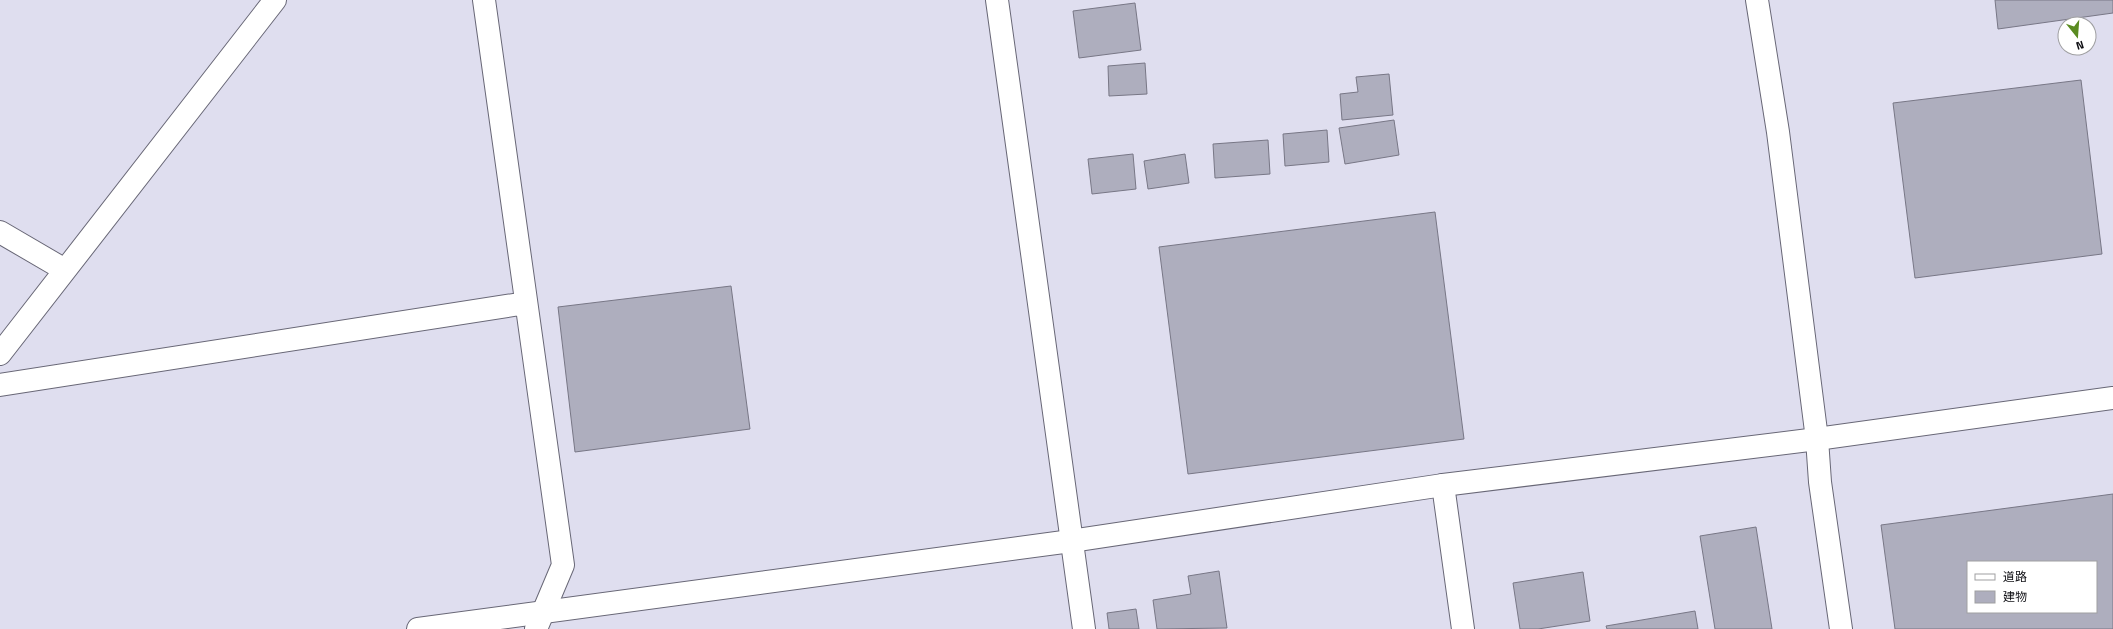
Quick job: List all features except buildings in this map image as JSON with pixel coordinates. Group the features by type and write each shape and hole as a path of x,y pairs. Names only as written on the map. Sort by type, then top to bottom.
{"street":[{"path":"0,354 275,0"},
{"path":"484,0 563,565 540,620"},
{"path":"997,0 1084,629"},
{"path":"1758,0 1778,132 1817,440 1820,482 1841,629"},
{"path":"0,232 65,270"},
{"path":"0,385 526,303"},
{"path":"418,629 540,620 1443,484 1817,440 2113,398"},
{"path":"1443,484 1463,629"}]}
